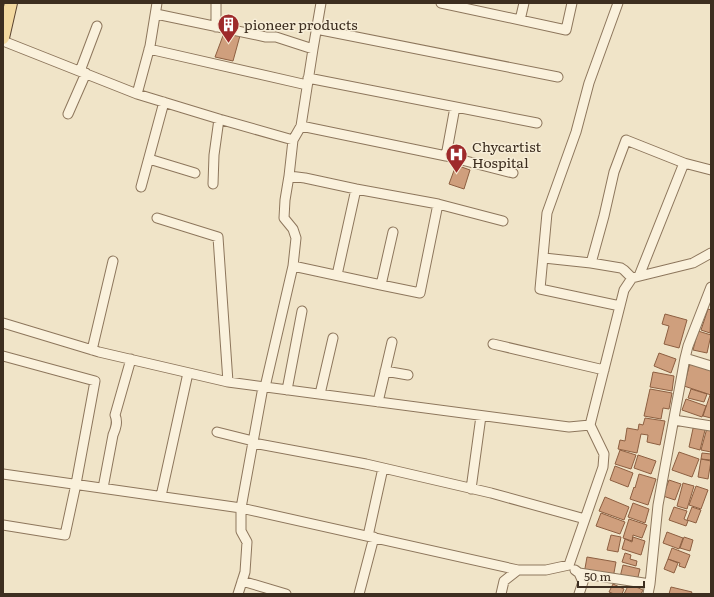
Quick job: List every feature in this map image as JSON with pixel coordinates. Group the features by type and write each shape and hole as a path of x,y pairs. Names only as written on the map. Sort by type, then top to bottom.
{"main road":[{"path":"3,40 11,3"}],"street":[{"path":"137,94 149,48 157,3"},
{"path":"216,3 216,27"},
{"path":"238,594 245,572 247,542 241,531 241,508 264,387 293,266 296,238 293,229 284,218 285,200 293,140 301,126 321,3"},
{"path":"441,3 470,6 520,20 566,30 572,3"},
{"path":"520,20 524,3"},
{"path":"618,3 588,83 576,132 547,213 540,289 620,306"},
{"path":"156,14 266,37 276,37 313,49"},
{"path":"68,114 97,26"},
{"path":"316,29 558,77"},
{"path":"3,40 137,94 293,140"},
{"path":"149,48 308,82 455,107 537,123"},
{"path":"141,187 164,102"},
{"path":"446,156 455,107"},
{"path":"213,184 214,156 219,119"},
{"path":"301,126 446,156 513,173"},
{"path":"591,263 614,172 626,140 684,163 711,170"},
{"path":"148,159 195,173"},
{"path":"569,565 603,467 604,454 590,424 624,290 635,277 684,163"},
{"path":"289,176 438,204 503,221"},
{"path":"337,276 356,189"},
{"path":"293,266 420,293 438,204"},
{"path":"157,218 218,237 228,382"},
{"path":"381,285 393,232"},
{"path":"544,258 621,268 635,277 693,263 711,253"},
{"path":"92,350 113,261"},
{"path":"648,594 658,505 685,358 688,346 707,307 711,287"},
{"path":"287,390 302,311"},
{"path":"3,323 92,350 228,382 569,427 590,424"},
{"path":"320,394 333,338"},
{"path":"378,402 392,342"},
{"path":"493,344 604,370"},
{"path":"3,356 95,381 65,535 3,525"},
{"path":"685,358 711,366"},
{"path":"103,488 113,435 116,430 117,420 115,415 131,359"},
{"path":"385,371 408,375"},
{"path":"161,496 188,373"},
{"path":"471,489 482,416"},
{"path":"674,420 711,426"},
{"path":"217,432 253,442 383,468 491,493 585,519"},
{"path":"359,594 383,468"},
{"path":"3,474 241,508 518,570 546,570 569,565"},
{"path":"569,565 579,573 583,582 579,594"},
{"path":"501,594 504,581 518,570"},
{"path":"579,573 650,584"},
{"path":"242,582 286,594"}],"building":[{"name":"pioneer products","path":"241,32 233,61 215,57 224,33"},
{"path":"456,165 470,170 464,189 449,184"},
{"path":"708,309 711,310 710,333 701,330"},
{"path":"665,314 687,320 679,348 664,344 669,326 662,324"},
{"path":"698,331 711,335 707,353 693,350"},
{"path":"659,353 676,359 671,373 654,366"},
{"path":"690,363 711,369 711,395 684,386"},
{"path":"653,372 674,376 672,391 650,387"},
{"path":"650,389 672,393 669,409 663,408 661,419 644,416"},
{"path":"691,389 707,394 704,402 688,398"},
{"path":"711,395 711,418 703,416"},
{"path":"686,399 706,406 702,417 682,410"},
{"path":"645,418 665,421 660,445 647,442 648,435 641,434 637,453 618,449 620,440 625,441 627,428 638,430 639,424 643,425"},
{"path":"694,424 706,426 700,450 689,447"},
{"path":"707,428 711,429 711,452 701,450"},
{"path":"620,450 636,455 631,469 615,464"},
{"path":"679,452 699,459 692,477 672,470"},
{"path":"702,453 711,454 711,460 701,459"},
{"path":"638,455 656,461 651,474 634,468"},
{"path":"701,459 711,461 708,479 698,477"},
{"path":"615,466 633,473 628,487 610,480"},
{"path":"639,474 656,479 648,505 630,499"},
{"path":"669,480 681,484 675,500 663,496"},
{"path":"683,483 694,486 687,509 677,506"},
{"path":"696,486 708,490 701,509 689,505"},
{"path":"605,497 629,507 624,520 599,511"},
{"path":"633,503 649,509 645,523 628,517"},
{"path":"674,507 687,511 684,519 688,521 686,526 669,520"},
{"path":"692,507 701,510 696,523 687,520"},
{"path":"601,513 625,522 620,534 596,526"},
{"path":"629,519 647,525 642,538 633,535 632,541 623,538"},
{"path":"667,532 683,538 679,549 663,543"},
{"path":"611,535 621,537 618,552 607,550"},
{"path":"633,537 645,541 641,555 622,549 625,539 632,542"},
{"path":"684,537 693,540 690,551 680,548"},
{"path":"672,548 690,555 685,568 679,566 680,563 668,559"},
{"path":"625,553 631,555 630,559 637,561 636,566 622,562"},
{"path":"587,557 616,562 613,578 584,574"},
{"path":"668,559 678,563 674,573 664,569"},
{"path":"623,565 640,569 637,581 620,577"},
{"path":"613,584 624,589 622,594 614,594 609,592"},
{"path":"629,584 643,590 641,594 624,594"},
{"path":"671,587 692,592 691,594 669,594"}],"place":[{"name":"pioneer products","path":"228,44"},
{"name":"Chycartist Hospital","path":"456,174"}]}
